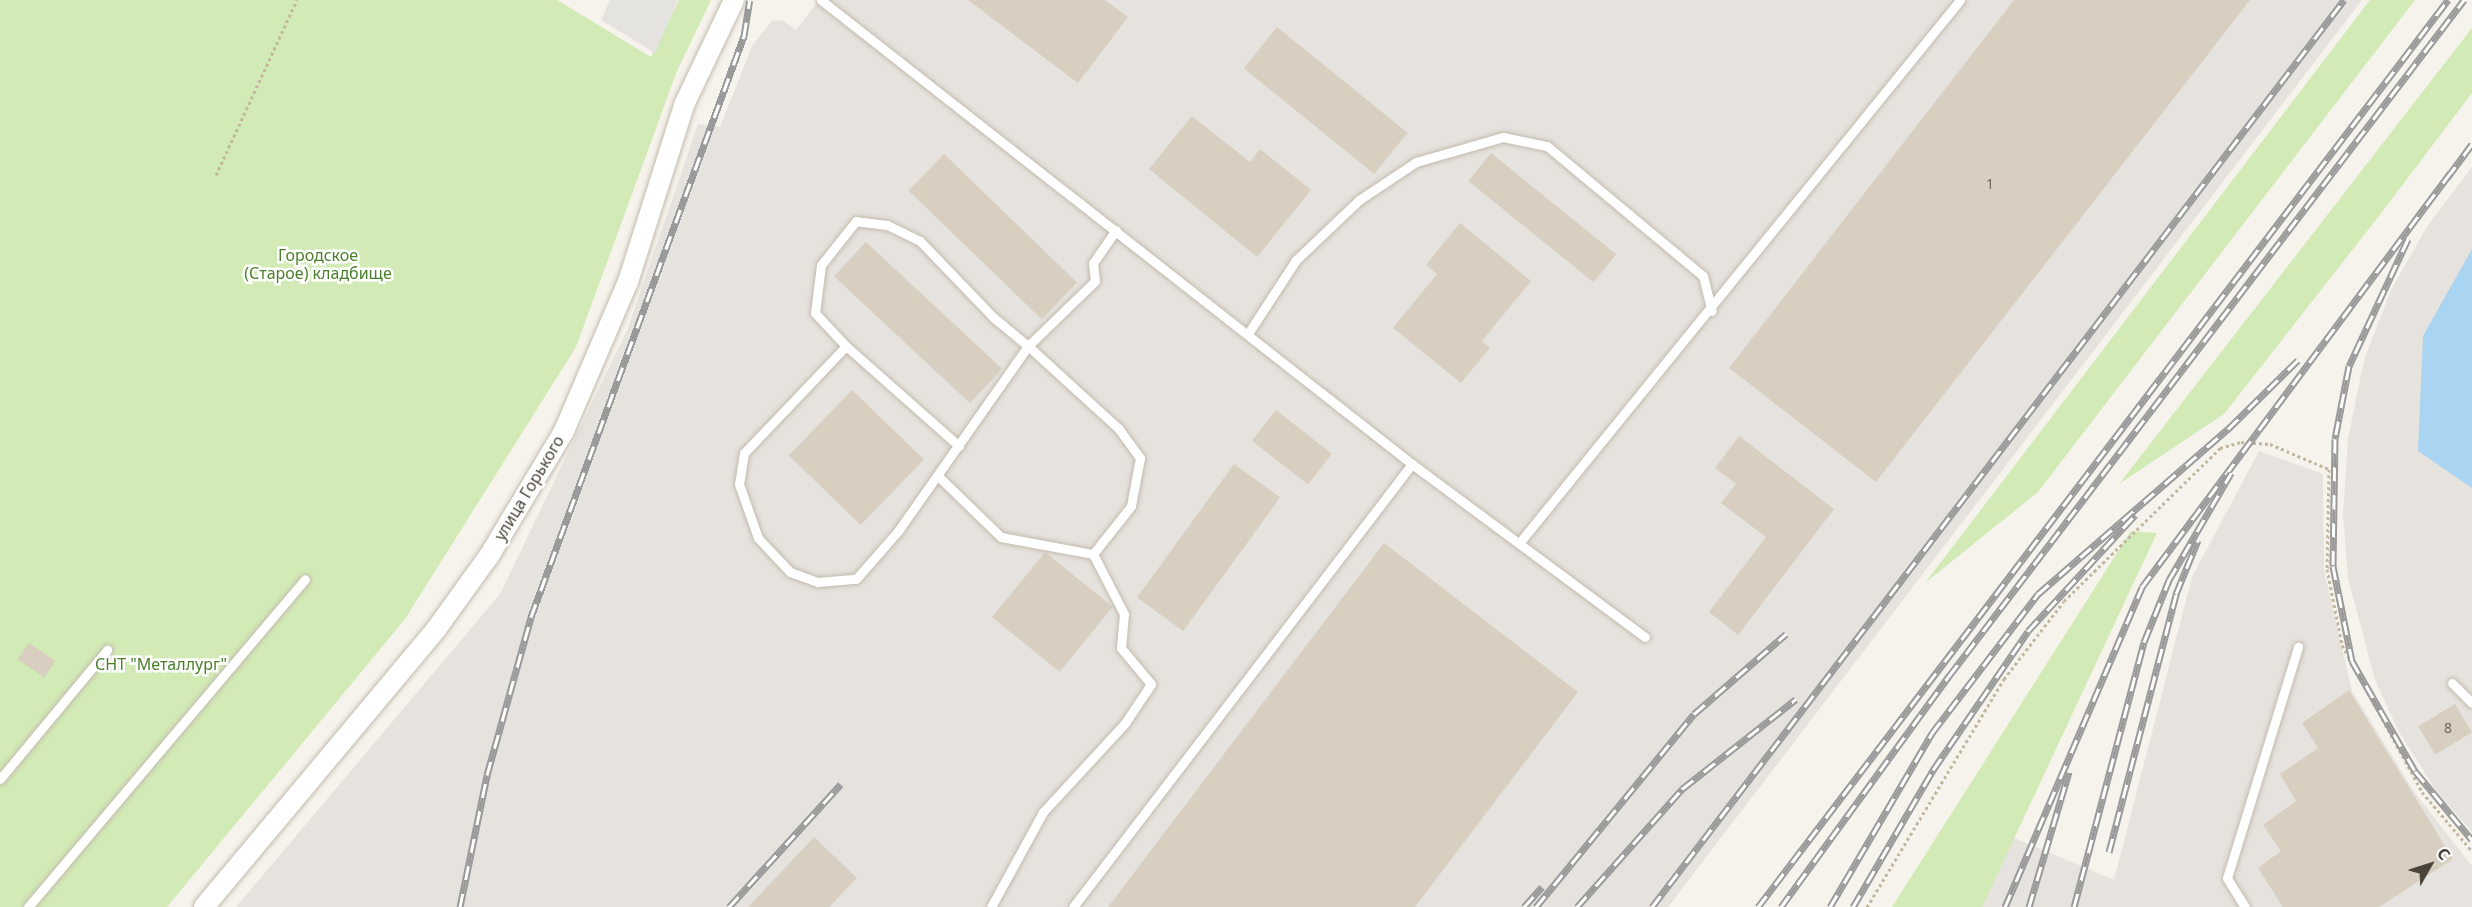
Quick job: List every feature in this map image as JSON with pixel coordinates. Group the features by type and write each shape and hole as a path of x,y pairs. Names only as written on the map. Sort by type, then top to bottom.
{"street":[{"name":"улица Горького","path":"204,907 437,628 489,556 564,431 627,282 684,105 734,0"}],"lane":[{"path":"821,0 1249,332 1412,464 1520,542 1645,638"},
{"path":"1520,542 1713,311 1960,0"},
{"path":"1249,332 1296,260 1359,200 1416,162 1503,137 1546,146 1703,276 1713,311"},
{"path":"959,446 846,346 815,313 821,265 856,221 887,225 920,240 1028,346 1119,429 1140,458 1131,506 1093,554"},
{"path":"846,346 744,453 739,484 758,538 790,572 818,582 856,579 938,476 1028,346 1095,280 1093,262 1116,230"},
{"path":"1073,907 1412,464"},
{"path":"938,476 1001,537 1093,554"},
{"path":"991,907 1043,812 1125,723 1151,684 1121,648 1124,614 1093,554"},
{"path":"28,907 306,579"},
{"path":"2245,907 2227,878 2298,647"},
{"path":"0,778 107,650"},
{"path":"2452,683 2472,703"}],"path":[{"path":"216,175 297,0"},
{"path":"1867,907 2004,679 2064,601 2220,448 2241,442 2270,444 2328,469 2327,569 2351,668 2422,792 2472,851"}],"shaded area":[{"path":"610,0 678,0 655,53 601,20"},
{"path":"819,0 2362,0 1668,907 236,907 500,594 628,328 698,124 720,127 753,44 772,21 782,20 796,30"},
{"path":"2472,167 2472,832 2437,792 2399,732 2375,680 2348,578 2343,514 2348,439 2364,360 2391,290 2428,225"},
{"path":"2259,451 2323,474 2324,570 2352,691 2415,793 2472,866 2472,907 1929,907 1998,831 2114,880 2192,577"}],"green space":[{"name":"Городское (Старое) кладбище","path":"0,0 557,0 651,57 679,0 711,0 677,71 576,347 405,619 167,907 0,907"},
{"path":"2370,0 2415,0 2038,492 1925,583"},
{"path":"2472,28 2472,93 2382,212 2224,414 2119,484"},
{"path":"2131,531 2157,533 1982,907 1892,907"}],"water":[{"path":"2472,249 2472,488 2418,451 2423,336"}],"building":[{"path":"968,0 1105,0 1128,17 1078,83"},
{"path":"2014,0 2250,0 1876,482 1729,368"},
{"path":"1277,27 1408,133 1374,174 1244,68"},
{"path":"1192,116 1250,162 1260,149 1311,190 1257,257 1149,169"},
{"path":"1491,153 1616,254 1593,282 1468,181"},
{"path":"944,154 1077,283 1042,319 909,191"},
{"path":"1460,223 1531,281 1482,341 1490,348 1461,383 1393,328 1437,274 1426,265"},
{"path":"866,242 1002,369 970,403 834,276"},
{"path":"852,390 924,459 861,525 789,455"},
{"path":"1276,410 1332,454 1308,484 1252,441"},
{"path":"1739,436 1834,509 1738,635 1709,612 1766,537 1721,503 1736,484 1715,468"},
{"path":"1234,464 1280,498 1183,631 1137,597"},
{"path":"1384,543 1578,692 1415,907 1108,907"},
{"path":"1045,552 1113,607 1060,672 992,617"},
{"path":"29,643 56,661 44,677 18,660"},
{"path":"2349,690 2453,859 2379,907 2283,907 2258,868 2281,851 2263,825 2296,801 2280,774 2318,748 2302,723"},
{"path":"2455,704 2472,732 2435,754 2418,726"},
{"path":"814,837 857,878 829,907 748,907"}],"railway":[{"path":"460,907 487,775 531,617 744,36 750,0"},
{"path":"1652,907 2344,0"},
{"path":"1758,907 2448,0"},
{"path":"1781,907 1949,676 2464,0"},
{"path":"2447,178 2472,144"},
{"path":"2005,907 2142,587 2451,172"},
{"path":"2408,239 2349,366 2335,439 2333,566 2352,661 2415,771 2472,840"},
{"path":"1830,907 1932,733 2038,594 2228,429 2298,360"},
{"path":"2074,907 2144,642 2169,580 2231,473"},
{"path":"1853,907 1933,770 2028,631 2135,515"},
{"path":"2109,852 2176,594 2198,540"},
{"path":"1536,907 1694,714 1786,634"},
{"path":"1577,907 1682,789 1796,699"},
{"path":"2029,907 2069,772"},
{"path":"729,907 841,784"},
{"path":"1524,907 1542,887"}],"park label":[{"name":"СНТ \"Металлург\"","path":"161,664"}]}
